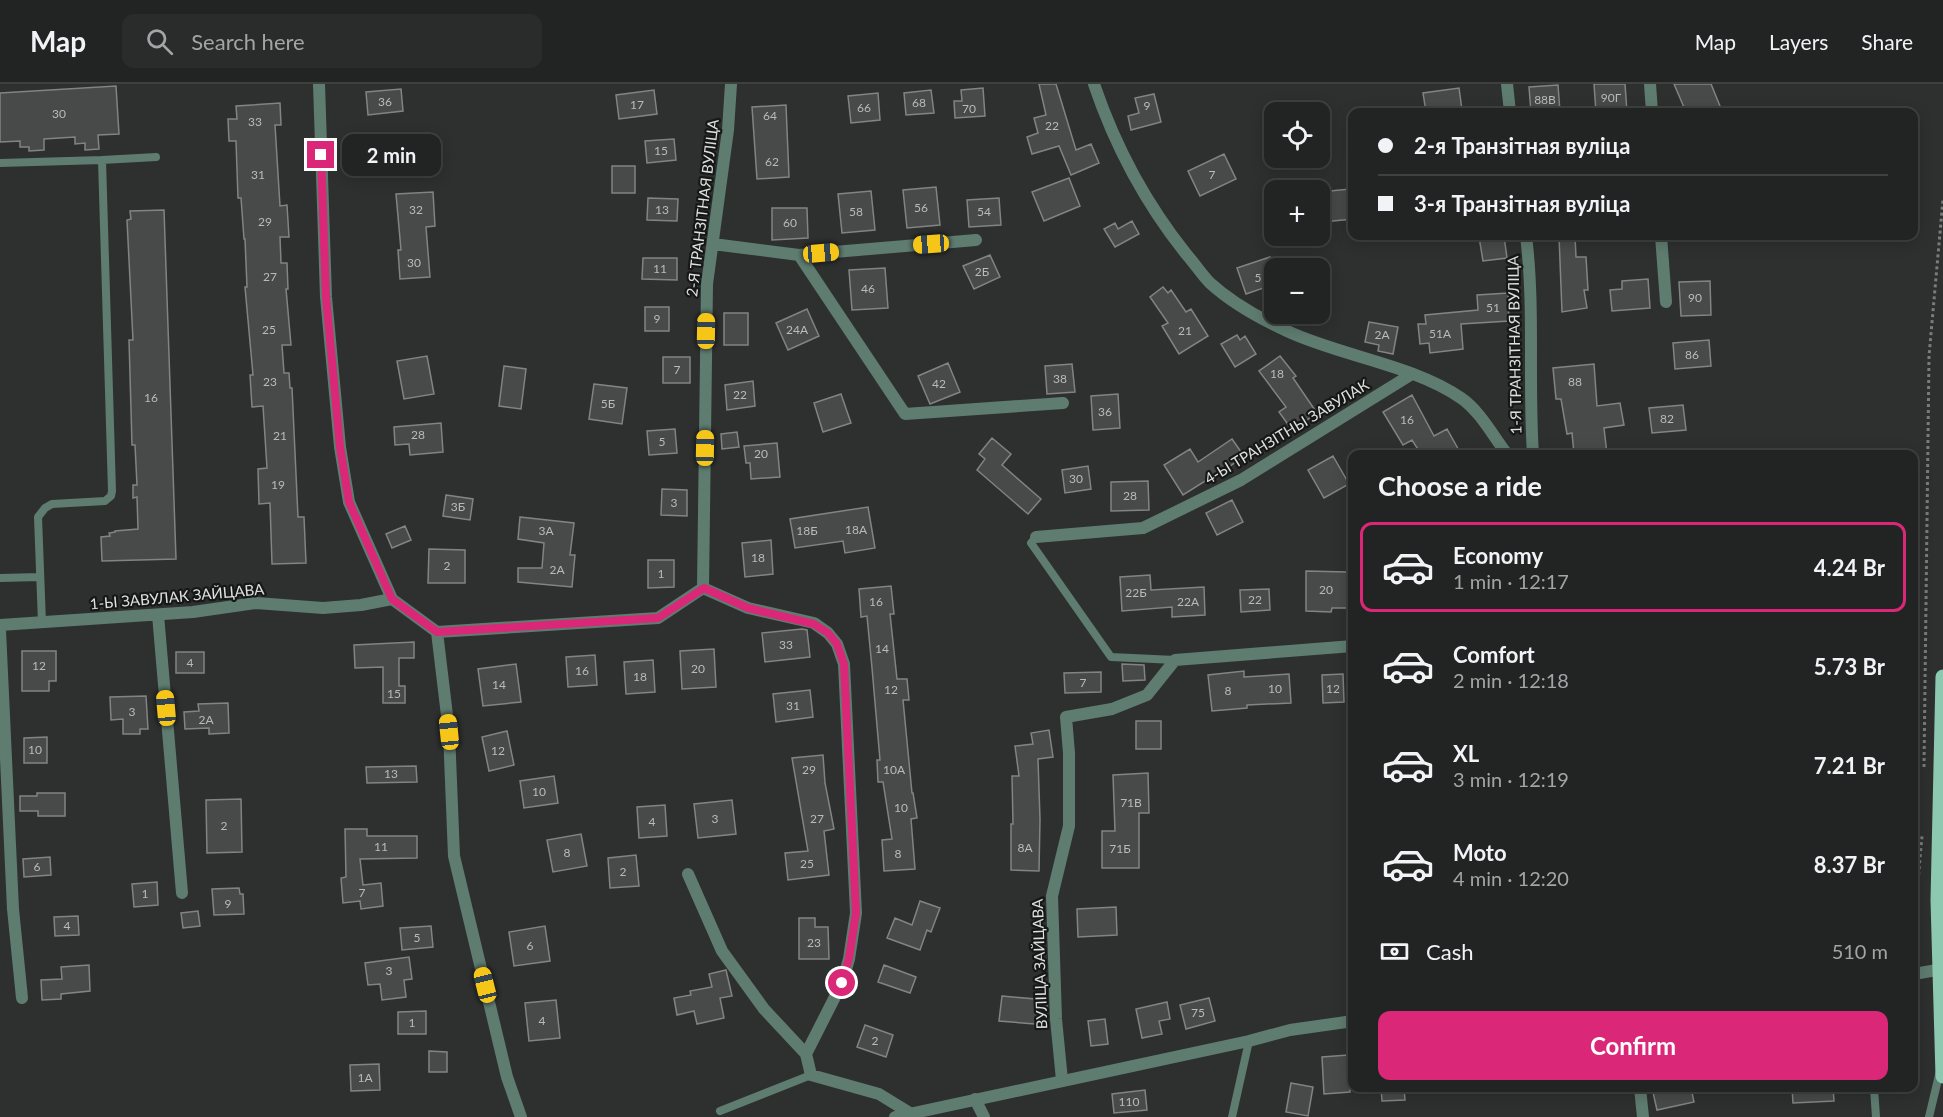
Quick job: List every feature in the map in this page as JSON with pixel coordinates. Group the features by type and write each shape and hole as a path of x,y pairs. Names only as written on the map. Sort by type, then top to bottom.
{"main road":[{"path":"1943,678 1938,900 1943,1076"}],"street":[{"path":"319,84 326,297 340,447 349,502 392,599 437,632 658,618 704,588 748,608 814,624 828,633 837,644 844,664 856,913 849,958 842,983 806,1054"},
{"name":"2-Я ТРАНЗІТНАЯ ВУЛІЦА","path":"704,588 707,284 728,130 731,84"},
{"path":"1094,84 1107,123 1133,174 1170,233 1210,282 1258,316 1289,332 1412,374 1462,399 1476,413 1504,450"},
{"path":"1507,84 1510,108"},
{"path":"1650,84 1652,108"},
{"path":"713,244 799,255 976,240"},
{"name":"1-Я ТРАНЗІТНАЯ ВУЛІЦА","path":"1527,240 1531,272 1533,450"},
{"path":"1661,240 1666,302"},
{"path":"799,255 905,414 1063,403"},
{"name":"4-Ы ТРАНЗІТНЫ ЗАВУЛАК","path":"1035,537 1143,528 1241,480 1412,374"},
{"name":"1-Ы ЗАВУЛАК ЗАЙЦАВА","path":"0,625 193,612 256,603 323,608 361,605 392,599"},
{"path":"158,615 182,893"},
{"path":"0,630 13,909 22,998"},
{"path":"437,632 449,732 454,856 507,1077 521,1117"},
{"path":"1175,660 1348,646"},
{"name":"ВУЛІЦА ЗАЙЦАВА","path":"1062,1080 1056,1019 1052,896 1069,826 1069,753 1065,717 1112,709 1147,695 1175,660"},
{"path":"688,874 722,951 764,1009 806,1054 811,1075 879,1094 910,1113"},
{"path":"1918,973 1941,970"},
{"path":"895,1117 1250,1041 1290,1030 1348,1022"},
{"path":"1641,1092 1644,1117"},
{"path":"975,1099 984,1117"}],"lane":[{"path":"0,163 156,157"},
{"path":"42,622 38,517 52,504 105,501 111,496 112,491 102,160"},
{"path":"1035,537 1031,543 1111,657 1175,660"},
{"path":"0,578 40,577"},
{"path":"1232,1117 1250,1041"},
{"path":"1929,1117 1943,1061"},
{"path":"720,1111 811,1075"},
{"path":"1874,1092 1876,1117"}],"path":[{"path":"1923,772 1929,356 1943,199"},
{"path":"1918,884 1923,830"}],"building":[{"path":"1039,84 1056,84 1076,150 1091,144 1099,163 1071,175 1059,146 1032,154 1027,137 1038,133 1034,118 1046,115"},
{"path":"1594,84 1625,84 1627,108 1596,108"},
{"path":"1674,84 1711,84 1720,106 1684,108"},
{"path":"1558,85 1560,108 1531,108 1529,87"},
{"path":"116,86 119,134 98,135 99,149 85,150 85,143 75,144 75,137 44,139 44,150 29,151 29,147 20,147 20,141 0,142 0,93"},
{"path":"983,88 985,116 955,118 954,101 962,101 961,90"},
{"path":"1459,88 1462,108 1425,108 1423,93"},
{"path":"401,89 403,111 368,115 366,92"},
{"path":"654,90 657,114 619,119 616,95"},
{"path":"931,90 934,113 906,115 904,93"},
{"path":"878,93 880,120 851,123 848,96"},
{"path":"1154,94 1161,122 1131,130 1128,116 1139,113 1135,98"},
{"path":"280,103 281,125 275,125 280,206 287,205 289,237 280,237 281,263 287,263 288,289 286,289 291,345 282,345 284,373 289,373 290,388 292,388 298,517 304,517 306,563 272,564 270,503 259,504 258,469 267,468 263,406 252,407 250,375 253,375 245,287 247,287 245,239 241,198 238,198 236,141 229,141 228,119 237,119 236,106"},
{"path":"786,105 789,177 757,179 752,107"},
{"path":"426,138 428,164 391,167 389,141"},
{"path":"674,139 676,160 647,163 645,141"},
{"path":"1224,154 1236,179 1200,196 1188,171"},
{"path":"612,166 635,166 635,193 612,193"},
{"path":"1069,178 1080,206 1044,221 1032,192"},
{"path":"936,187 940,225 907,228 903,190"},
{"path":"1348,189 1348,220 1330,221 1330,191"},
{"path":"871,191 875,230 842,233 838,194"},
{"path":"433,192 435,226 426,227 430,277 400,279 398,250 401,250 396,194"},
{"path":"648,198 678,199 677,221 647,220"},
{"path":"999,198 1001,225 969,227 967,200"},
{"path":"772,208 807,208 808,238 772,240"},
{"path":"164,210 176,559 102,561 101,537 110,536 109,533 115,531 138,529 137,497 133,498 133,485 137,485 135,445 132,445 129,340 133,340 127,220 131,219 130,211"},
{"path":"1132,221 1139,234 1115,247 1104,229 1115,223 1118,229"},
{"path":"1480,240 1505,240 1507,258 1483,261"},
{"path":"1559,240 1575,240 1576,257 1586,257 1588,290 1584,290 1587,308 1562,312"},
{"path":"990,255 1000,277 974,289 963,266"},
{"path":"643,258 677,258 677,280 642,279"},
{"path":"1264,259 1264,288 1246,294 1237,268"},
{"path":"885,268 888,308 852,310 849,270"},
{"path":"1648,279 1650,308 1612,311 1610,290 1622,289 1622,281"},
{"path":"1710,281 1711,315 1681,316 1679,282"},
{"path":"1163,287 1168,293 1171,290 1186,312 1191,309 1208,336 1179,354 1162,326 1168,323 1150,297"},
{"path":"1508,293 1509,321 1461,324 1463,349 1430,353 1429,343 1420,344 1418,324 1426,324 1425,315 1478,310 1477,295"},
{"path":"645,307 669,307 669,331 645,331"},
{"path":"807,309 819,336 788,350 776,323"},
{"path":"724,313 748,313 748,345 724,345"},
{"path":"1369,322 1398,327 1393,354 1378,351 1379,345 1365,342"},
{"path":"1237,335 1240,340 1245,336 1256,354 1235,367 1221,344"},
{"path":"1709,340 1711,366 1675,369 1673,343"},
{"path":"427,356 434,394 404,399 397,361"},
{"path":"1280,356 1296,376 1293,378 1317,413 1292,430 1279,412 1286,407 1259,371"},
{"path":"663,357 690,357 690,383 663,383"},
{"path":"948,363 960,392 930,404 918,376"},
{"path":"1072,364 1075,392 1047,394 1045,366"},
{"path":"1594,364 1597,406 1620,403 1624,425 1604,428 1607,450 1574,450 1572,433 1567,434 1561,399 1556,399 1553,368"},
{"path":"504,366 526,369 521,409 499,406"},
{"path":"753,381 755,406 727,410 725,385"},
{"path":"594,384 627,388 622,424 589,419"},
{"path":"841,394 851,423 823,432 814,403"},
{"path":"1118,394 1120,428 1093,430 1091,396"},
{"path":"1412,395 1434,436 1447,429 1459,450 1418,450 1412,440 1403,445 1383,412"},
{"path":"1683,405 1686,430 1652,433 1649,408"},
{"path":"441,423 443,452 410,455 409,444 395,445 394,427"},
{"path":"675,429 677,453 649,455 647,431"},
{"path":"737,432 739,447 722,449 721,434"},
{"path":"992,438 1011,454 1002,465 1041,499 1028,514 977,470 985,459 979,454"},
{"path":"1232,439 1244,456 1183,495 1164,465 1190,449 1198,462"},
{"path":"777,443 780,477 751,479 750,463 746,463 744,446"},
{"path":"1333,456 1348,485 1324,498 1308,470"},
{"path":"1088,466 1091,489 1065,493 1062,470"},
{"path":"1148,481 1149,510 1111,511 1111,482"},
{"path":"662,489 687,490 687,516 661,515"},
{"path":"446,495 473,499 470,520 443,516"},
{"path":"1232,500 1243,522 1217,535 1206,513"},
{"path":"868,507 875,548 845,553 843,541 795,548 790,519"},
{"path":"520,517 574,523 570,555 575,555 572,587 518,582 518,568 542,568 544,543 518,539"},
{"path":"405,526 411,540 392,548 386,534"},
{"path":"771,540 773,574 745,577 742,543"},
{"path":"429,549 465,550 465,583 428,583"},
{"path":"648,560 674,560 674,587 648,588"},
{"path":"1306,571 1347,572 1347,608 1332,608 1331,612 1306,611"},
{"path":"1150,575 1151,590 1204,587 1205,615 1172,617 1172,607 1122,611 1120,577"},
{"path":"891,586 894,614 890,614 897,679 907,679 909,700 903,700 912,793 917,818 911,819 915,869 884,871 882,840 892,839 883,782 878,782 877,760 880,760 867,616 861,617 859,589"},
{"path":"1269,589 1270,610 1241,612 1240,590"},
{"path":"807,630 810,657 765,662 762,633"},
{"path":"414,642 414,658 399,658 399,686 405,686 405,703 383,703 383,667 355,668 354,645"},
{"path":"714,649 716,687 682,689 680,651"},
{"path":"22,651 56,651 56,681 49,681 49,691 22,691"},
{"path":"176,652 204,652 204,673 176,673"},
{"path":"595,655 597,685 568,687 566,657"},
{"path":"653,660 655,692 626,694 624,662"},
{"path":"516,664 521,702 483,706 478,669"},
{"path":"1122,664 1144,665 1145,680 1123,681"},
{"path":"1244,671 1244,677 1289,674 1291,703 1247,705 1247,708 1212,711 1208,675"},
{"path":"1101,672 1101,692 1065,693 1064,673"},
{"path":"1343,674 1344,702 1323,703 1322,675"},
{"path":"810,690 813,717 776,722 773,694"},
{"path":"146,696 148,729 140,729 140,734 123,734 123,719 111,720 110,697"},
{"path":"228,703 229,733 209,734 209,728 185,729 184,712 199,711 198,704"},
{"path":"1136,721 1161,721 1161,749 1136,749"},
{"path":"1049,730 1053,757 1038,759 1039,871 1011,870 1012,776 1019,776 1015,746 1033,744 1031,733"},
{"path":"507,731 514,765 489,771 482,737"},
{"path":"47,737 47,763 24,763 24,738"},
{"path":"823,755 825,783 834,829 824,831 829,875 788,880 785,853 808,851 792,758"},
{"path":"416,766 417,782 367,783 366,767"},
{"path":"1148,773 1149,813 1139,813 1139,868 1102,868 1102,831 1115,831 1113,775"},
{"path":"554,776 558,803 524,808 520,781"},
{"path":"37,793 65,793 65,816 38,816 38,811 20,811 20,796 37,796"},
{"path":"241,799 242,852 207,853 206,800"},
{"path":"732,800 736,834 698,838 694,804"},
{"path":"665,805 667,836 639,838 637,807"},
{"path":"345,829 367,829 367,836 417,836 417,858 360,859 363,885 381,883 383,906 361,909 360,901 343,903 341,878 346,877"},
{"path":"581,834 587,866 553,872 547,840"},
{"path":"636,855 639,886 610,888 608,858"},
{"path":"50,857 51,875 24,877 23,859"},
{"path":"157,882 158,905 134,907 132,884"},
{"path":"239,888 240,894 243,894 244,914 214,915 212,889"},
{"path":"920,901 940,908 931,932 927,930 920,950 887,938 895,918 912,925"},
{"path":"1116,907 1117,935 1078,937 1077,909"},
{"path":"198,911 200,926 183,928 181,913"},
{"path":"78,916 79,935 55,936 54,917"},
{"path":"799,918 815,918 815,927 828,927 829,959 799,959"},
{"path":"431,926 433,947 402,950 400,928"},
{"path":"545,926 550,961 514,966 509,932"},
{"path":"409,957 412,979 404,980 406,997 382,1000 380,984 368,985 365,963"},
{"path":"89,965 90,991 61,994 61,999 42,1000 41,980 62,979 61,967"},
{"path":"884,965 916,977 910,993 878,982"},
{"path":"726,970 732,996 720,998 724,1018 697,1024 694,1011 677,1015 674,998 691,995 690,991 712,987 709,974"},
{"path":"1002,996 1047,1000 1047,1025 999,1021"},
{"path":"1209,998 1215,1021 1186,1029 1180,1005"},
{"path":"556,1000 560,1038 529,1041 525,1003"},
{"path":"1167,1002 1170,1019 1159,1021 1162,1034 1142,1038 1136,1009"},
{"path":"426,1011 426,1034 398,1034 398,1012"},
{"path":"1105,1019 1108,1044 1091,1046 1088,1021"},
{"path":"865,1025 893,1035 886,1057 857,1047"},
{"path":"429,1051 447,1052 447,1072 429,1072"},
{"path":"1348,1055 1348,1092 1350,1092 1324,1094 1322,1057"},
{"path":"379,1064 380,1090 351,1091 350,1065"},
{"path":"1291,1083 1313,1087 1308,1116 1286,1112"},
{"path":"1145,1090 1147,1110 1114,1113 1112,1094"},
{"path":"1381,1092 1404,1092 1405,1100 1382,1101"},
{"path":"1653,1092 1692,1092 1694,1102 1657,1110"},
{"path":"1792,1092 1833,1092 1834,1101 1793,1103"}],"route":[{"path":"321,155 326,297 340,447 349,502 392,599 437,632 658,618 704,588 748,608 814,624 828,633 837,644 844,664 856,913 849,958 842,983"}]}
